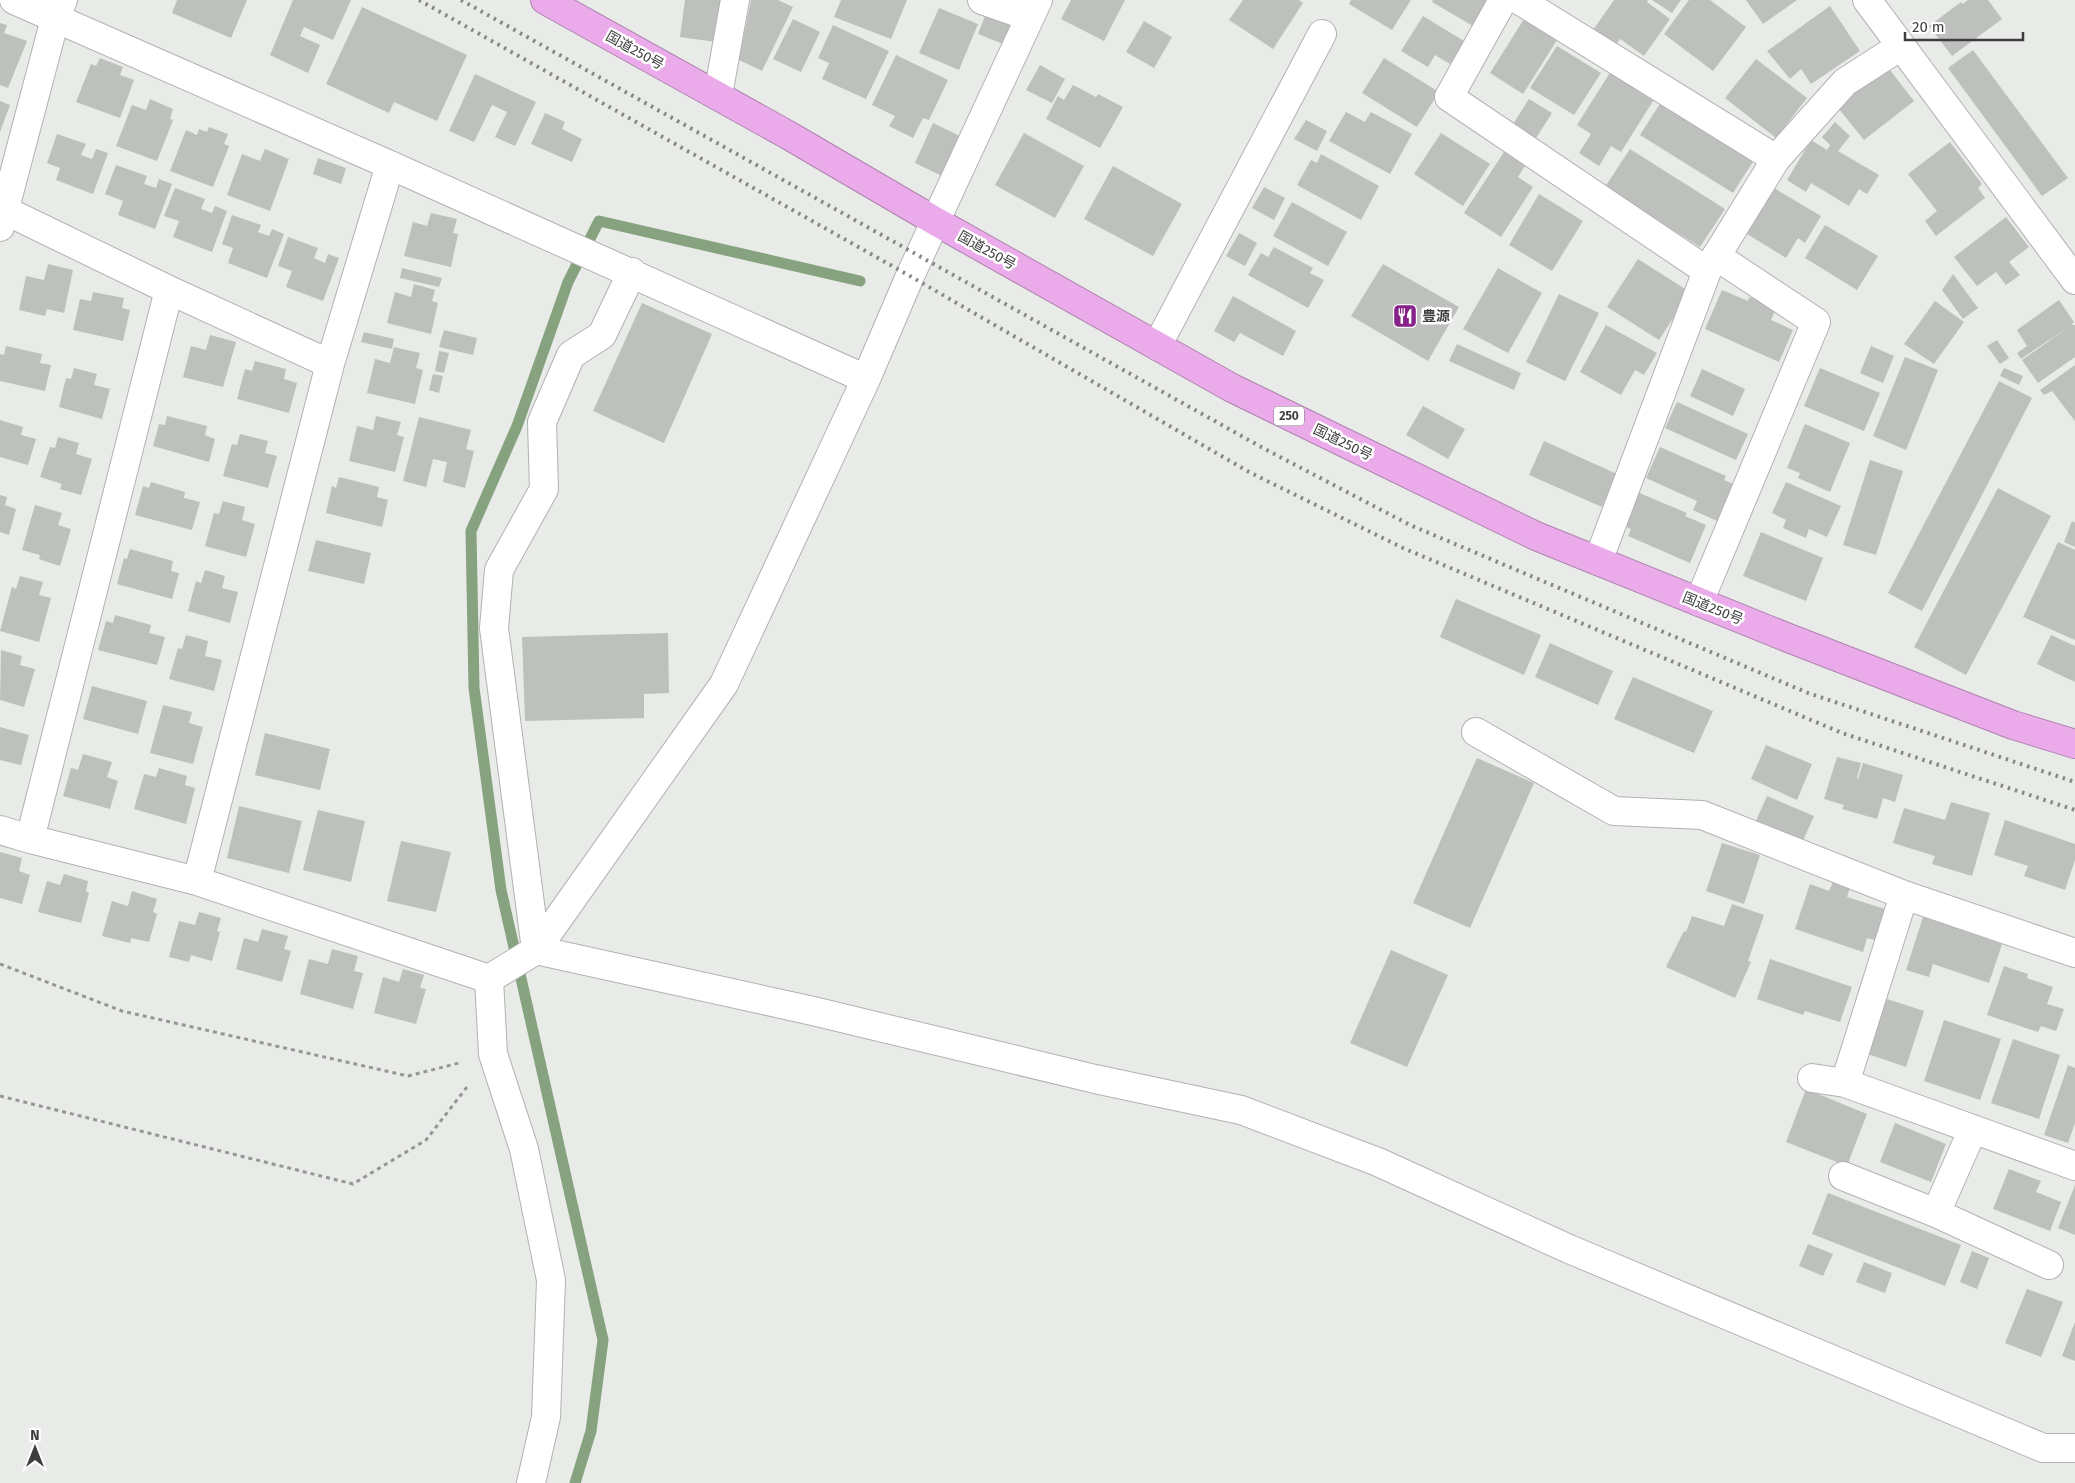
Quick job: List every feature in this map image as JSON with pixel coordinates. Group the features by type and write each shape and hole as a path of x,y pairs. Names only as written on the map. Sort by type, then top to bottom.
{"highway":[{"name":"国道250号","path":"546,0 1240,392 1536,536 2013,725 2075,744"}],"street":[{"path":"14,0 59,9 390,164 866,379"},
{"path":"718,96 735,0"},
{"path":"489,979 536,950 724,684 866,379 936,221 1034,9 982,0"},
{"path":"1503,0 1449,97 1712,264 1816,322 1699,602"},
{"path":"1519,0 1776,159"},
{"path":"1867,0 2075,280"},
{"path":"59,9 2,215 330,364"},
{"path":"1158,346 1322,34"},
{"path":"1598,561 1712,264 1776,159 1845,82 1901,46"},
{"path":"197,881 330,364 390,164"},
{"path":"536,950 494,628 499,570 544,489 542,422 570,355 602,334 623,268"},
{"path":"30,839 168,290"},
{"path":"1476,732 1614,811 1702,815 1904,895 2075,953"},
{"path":"0,830 197,881 489,979"},
{"path":"1845,1083 1904,895"},
{"path":"536,950 813,1011 1094,1079 1241,1110 1378,1162 1569,1249 2043,1448 2075,1448"},
{"path":"489,979 493,1054 524,1149 551,1280 546,1417 531,1483"},
{"path":"1812,1078 1845,1083 2075,1166"},
{"path":"1936,1213 1973,1129"},
{"path":"1843,1176 1936,1213 2049,1265"}],"path":[{"path":"0,964 122,1011 408,1076 493,1054"},
{"path":"0,1096 353,1184 426,1140 493,1054"}],"building":[{"path":"177,0 247,0 231,38 172,13"},
{"path":"293,0 351,0 333,40 304,27 300,36 320,45 308,73 270,55"},
{"path":"685,0 729,0 723,43 680,37"},
{"path":"751,0 778,0 793,7 762,71 739,60"},
{"path":"841,0 907,0 891,39 834,17"},
{"path":"1071,0 1125,0 1104,41 1061,19"},
{"path":"1243,0 1299,0 1303,3 1273,49 1229,20"},
{"path":"1351,0 1411,0 1392,30 1349,4"},
{"path":"1433,0 1494,0 1478,29 1432,2"},
{"path":"1614,0 1648,0 1647,2 1670,19 1644,56 1620,39 1616,45 1593,30"},
{"path":"1652,0 1681,0 1672,13"},
{"path":"1689,0 1710,0 1746,27 1713,71 1664,34"},
{"path":"1746,0 1797,0 1763,24"},
{"path":"1968,0 1988,0 2002,19 1952,56 1929,26 1961,2 1963,4"},
{"path":"1830,6 1860,51 1811,84 1801,69 1790,79 1767,51"},
{"path":"362,7 467,55 437,121 394,102 389,113 326,84"},
{"path":"939,8 978,24 959,70 919,53"},
{"path":"985,16 1011,26 1003,44 978,34"},
{"path":"1423,16 1464,41 1450,64 1435,55 1428,67 1401,51"},
{"path":"793,19 820,32 801,72 773,59"},
{"path":"1524,19 1557,40 1523,94 1490,73"},
{"path":"1144,21 1172,37 1154,68 1126,52"},
{"path":"0,23 7,25 4,33 27,41 8,88 0,85"},
{"path":"833,25 889,51 866,99 822,79 829,63 818,58"},
{"path":"1557,46 1601,73 1574,115 1530,88"},
{"path":"1973,50 2068,178 2042,196 1948,68"},
{"path":"896,55 948,80 929,120 923,118 913,138 889,126 895,116 872,105"},
{"path":"100,58 123,67 120,75 134,80 120,118 76,102 91,64 96,66"},
{"path":"1384,58 1439,92 1417,127 1362,93"},
{"path":"1756,59 1807,98 1776,138 1725,98"},
{"path":"1040,65 1065,79 1052,103 1026,90"},
{"path":"1886,65 1914,101 1864,140 1835,104"},
{"path":"1611,71 1655,98 1621,152 1611,146 1599,166 1579,153 1591,134 1577,125"},
{"path":"475,74 536,102 515,146 495,137 507,112 492,105 474,142 449,131"},
{"path":"1073,85 1096,97 1098,94 1123,107 1100,148 1046,119 1058,96 1064,100"},
{"path":"150,99 173,109 170,119 173,120 157,161 116,146 132,105 146,110"},
{"path":"1529,99 1552,113 1536,138 1513,124"},
{"path":"1663,99 1756,157 1733,193 1640,135"},
{"path":"0,101 10,105 0,132"},
{"path":"1346,112 1365,122 1371,112 1412,134 1390,174 1329,141"},
{"path":"545,113 565,122 562,129 582,139 572,162 531,144"},
{"path":"1306,120 1327,131 1317,151 1294,139"},
{"path":"1835,122 1850,136 1838,151 1879,175 1867,194 1859,189 1849,206 1811,183 1806,192 1787,180 1811,140 1827,150 1830,145 1822,137"},
{"path":"933,123 960,136 942,176 915,163"},
{"path":"209,127 228,134 224,144 229,146 213,187 170,171 186,130 197,135 199,129 207,132"},
{"path":"1024,133 1084,166 1055,218 995,185"},
{"path":"1441,133 1490,164 1463,206 1414,174"},
{"path":"57,134 86,144 81,155 92,159 96,149 108,153 93,194 56,180 60,168 47,163"},
{"path":"1950,142 1982,184 1978,188 1985,198 1936,236 1925,221 1937,211 1908,174"},
{"path":"265,149 289,159 270,211 227,195 242,154 260,161"},
{"path":"1630,149 1725,209 1700,247 1605,187"},
{"path":"1504,152 1525,166 1518,177 1533,187 1501,237 1464,213"},
{"path":"1321,154 1379,186 1361,220 1297,185 1311,160 1317,163"},
{"path":"318,158 346,168 341,184 313,174"},
{"path":"116,165 147,176 144,184 156,188 159,179 172,184 155,229 118,215 123,201 105,194"},
{"path":"1113,166 1182,204 1153,256 1084,219"},
{"path":"1264,187 1285,198 1274,220 1252,208"},
{"path":"175,188 205,199 201,209 212,213 215,206 227,211 212,252 173,237 179,221 164,216"},
{"path":"1774,188 1821,216 1805,243 1798,238 1786,258 1747,234"},
{"path":"1539,194 1583,221 1552,271 1509,245"},
{"path":"1292,202 1347,232 1328,266 1273,236"},
{"path":"431,213 457,219 453,233 458,234 451,267 404,256 413,222 427,226"},
{"path":"232,215 261,225 258,232 269,236 272,229 284,234 267,278 228,263 233,248 222,244"},
{"path":"2006,217 2029,247 2009,262 2020,275 2006,285 1996,272 1977,286 1954,257"},
{"path":"1825,225 1878,256 1857,290 1805,258"},
{"path":"1239,233 1257,243 1245,266 1226,256"},
{"path":"288,237 318,248 314,258 325,263 328,254 339,258 323,301 286,287 292,271 278,266"},
{"path":"1274,247 1313,268 1310,273 1324,280 1308,308 1248,275 1261,253 1268,257"},
{"path":"1638,259 1690,292 1659,340 1607,307"},
{"path":"48,264 73,270 64,313 47,309 45,316 19,310 26,276 44,280"},
{"path":"1383,264 1459,307 1428,361 1351,316"},
{"path":"402,268 442,278 439,287 400,278"},
{"path":"1498,268 1542,293 1508,353 1463,329"},
{"path":"1953,274 1978,308 1963,319 1942,290"},
{"path":"414,284 435,290 432,301 438,303 431,334 387,323 395,292 411,297"},
{"path":"1722,290 1748,301 1749,297 1776,308 1771,320 1793,330 1779,362 1705,329"},
{"path":"93,292 124,298 122,308 130,310 123,341 73,330 80,299 91,301"},
{"path":"1559,294 1599,313 1565,381 1526,362"},
{"path":"1233,296 1296,331 1283,356 1240,333 1234,342 1214,331"},
{"path":"2059,300 2074,322 2071,325 2075,325 2075,357 2038,383 2022,360 2070,326 2021,359 2017,353 2027,346 2017,330"},
{"path":"1935,301 1964,322 1934,364 1904,344"},
{"path":"642,303 712,334 664,443 593,411"},
{"path":"1606,325 1657,353 1644,375 1635,370 1621,395 1580,372"},
{"path":"444,330 477,338 473,355 439,347"},
{"path":"364,332 394,339 392,349 361,342"},
{"path":"210,335 236,342 223,387 183,377 191,346 206,350"},
{"path":"1997,340 2009,358 2000,364 1987,346"},
{"path":"1457,344 1521,373 1514,390 1449,361"},
{"path":"6,346 42,354 40,363 51,365 45,391 0,381 0,354 4,355"},
{"path":"1871,346 1894,356 1883,383 1860,373"},
{"path":"394,347 420,353 416,368 423,370 415,404 367,393 375,359 390,363"},
{"path":"439,351 449,353 444,373 435,371"},
{"path":"1905,357 1938,370 1906,450 1873,436"},
{"path":"255,361 286,369 284,379 297,383 289,413 237,399 245,369 252,371"},
{"path":"2075,365 2075,421 2052,391 2044,395 2040,390"},
{"path":"74,368 97,374 94,385 110,389 102,419 59,407 66,378 71,379"},
{"path":"1820,368 1880,393 1864,431 1804,406"},
{"path":"2004,368 2023,376 2019,385 2000,376"},
{"path":"1702,369 1745,389 1733,416 1690,396"},
{"path":"433,374 443,376 439,393 429,390"},
{"path":"1999,381 2032,398 1922,611 1888,593"},
{"path":"1677,402 1748,434 1736,460 1665,428"},
{"path":"1423,406 1465,429 1448,459 1406,435"},
{"path":"167,416 207,426 205,435 215,439 209,462 153,446 159,424 165,425"},
{"path":"376,416 401,422 397,435 404,437 395,472 349,461 357,426 373,430"},
{"path":"419,417 471,430 466,449 474,451 465,488 443,482 447,462 433,459 426,487 403,481"},
{"path":"0,420 23,427 21,435 36,439 28,465 0,457"},
{"path":"1805,424 1850,443 1830,492 1798,478 1800,473 1787,468"},
{"path":"240,434 268,441 265,453 277,456 268,488 223,476 232,444 237,445"},
{"path":"58,437 79,443 76,454 92,459 81,495 60,489 62,484 40,477 50,447 55,448"},
{"path":"1544,441 1617,474 1602,507 1529,475"},
{"path":"1660,447 1726,476 1724,480 1734,484 1717,521 1693,510 1697,501 1646,478"},
{"path":"1870,460 1903,471 1876,555 1843,545"},
{"path":"339,477 379,487 377,497 388,500 382,527 326,513 332,486 336,488"},
{"path":"151,482 185,492 184,498 200,502 192,530 135,515 143,486 149,488"},
{"path":"1786,482 1841,506 1827,537 1809,529 1806,538 1783,528 1786,520 1772,513"},
{"path":"1998,488 2051,516 1966,675 1914,647"},
{"path":"1637,492 1687,513 1685,516 1706,525 1690,563 1628,536 1631,529 1622,525"},
{"path":"0,495 7,497 5,505 16,509 9,535 0,532"},
{"path":"223,501 245,507 242,520 255,524 246,557 205,546 214,513 219,514"},
{"path":"35,505 62,513 58,525 71,529 60,566 39,559 40,555 22,550"},
{"path":"2072,521 2075,523 2075,547 2064,542"},
{"path":"1761,532 1823,558 1806,601 1743,576"},
{"path":"316,540 371,553 364,584 308,571"},
{"path":"2058,542 2075,550 2075,640 2023,617"},
{"path":"130,549 173,561 171,571 179,573 172,599 117,584 124,558 127,559"},
{"path":"205,570 225,576 222,588 238,592 230,623 188,611 196,581 201,583"},
{"path":"20,576 43,582 39,595 51,598 39,642 0,631 12,587 16,589"},
{"path":"1456,599 1541,635 1524,675 1440,637"},
{"path":"115,615 151,625 149,633 165,637 157,665 98,650 106,621 113,623"},
{"path":"668,633 669,693 644,694 644,718 525,721 522,637"},
{"path":"186,635 208,641 205,656 222,660 214,691 169,679 178,648 182,649"},
{"path":"2051,635 2075,646 2075,682 2037,664"},
{"path":"1550,643 1613,671 1598,705 1535,677"},
{"path":"1,650 22,656 20,665 35,669 24,707 0,700"},
{"path":"1633,677 1713,711 1694,753 1614,719"},
{"path":"92,686 147,701 138,734 83,719"},
{"path":"163,705 192,712 189,723 203,727 193,764 150,753"},
{"path":"0,727 29,735 21,765 0,760"},
{"path":"265,733 330,749 320,790 255,775"},
{"path":"1766,745 1812,764 1797,800 1751,779"},
{"path":"83,754 112,762 107,777 118,781 110,809 63,796 71,768 78,770"},
{"path":"1837,757 1861,763 1858,779 1863,763 1903,775 1895,802 1883,798 1877,819 1842,809 1844,805 1824,799"},
{"path":"1477,758 1534,783 1470,928 1413,903"},
{"path":"159,768 187,776 185,785 195,788 186,824 134,809 144,774 156,777"},
{"path":"1767,796 1814,816 1801,845 1754,825"},
{"path":"1951,802 1990,813 1972,876 1932,864 1935,856 1893,843 1904,808 1945,820"},
{"path":"239,806 302,821 289,873 227,858"},
{"path":"318,810 365,821 351,882 303,870"},
{"path":"2005,820 2075,844 2075,860 2065,890 2024,876 2028,866 1994,855"},
{"path":"401,841 451,852 436,912 387,901"},
{"path":"1722,843 1760,855 1744,904 1706,891"},
{"path":"0,852 22,858 19,871 30,875 22,904 0,898"},
{"path":"64,874 88,881 86,891 89,893 81,923 38,912 47,881 60,885"},
{"path":"1833,882 1850,888 1847,897 1885,909 1875,940 1867,938 1863,952 1795,929 1810,884 1829,891"},
{"path":"132,891 157,899 153,912 157,914 149,942 131,938 130,943 102,936 112,901 128,906"},
{"path":"1732,904 1764,915 1748,961 1751,962 1735,998 1666,967 1684,931 1686,932 1692,916 1724,926"},
{"path":"199,912 221,918 217,931 220,932 212,961 191,955 189,962 169,957 179,921 195,925"},
{"path":"1923,917 2002,944 1989,983 1933,964 1929,977 1906,970"},
{"path":"262,929 288,936 284,949 291,951 282,982 236,969 244,938 258,942"},
{"path":"332,949 358,956 354,971 363,973 353,1009 300,994 309,959 328,964"},
{"path":"1391,950 1448,975 1407,1067 1350,1043"},
{"path":"1770,959 1852,987 1840,1022 1805,1011 1803,1015 1757,999"},
{"path":"2004,966 2028,974 2027,978 2053,987 2047,1004 2064,1009 2056,1031 2041,1026 2038,1032 1987,1015"},
{"path":"403,969 424,975 420,988 426,989 416,1024 374,1013 383,977 399,982"},
{"path":"1884,998 1924,1011 1906,1067 1865,1053"},
{"path":"1944,1020 2001,1039 1980,1100 1924,1081"},
{"path":"2013,1039 2060,1055 2039,1119 1991,1103"},
{"path":"2068,1065 2075,1068 2075,1123 2068,1143 2044,1135"},
{"path":"1806,1089 1867,1114 1847,1166 1786,1142"},
{"path":"1895,1123 1946,1144 1931,1182 1880,1162"},
{"path":"2009,1169 2041,1181 2036,1192 2061,1202 2050,1231 1993,1209"},
{"path":"2075,1185 2075,1235 2058,1228"},
{"path":"1828,1193 1961,1245 1945,1286 1812,1234"},
{"path":"1808,1244 1833,1254 1823,1276 1799,1266"},
{"path":"1972,1251 1989,1258 1977,1289 1960,1282"},
{"path":"1864,1262 1892,1273 1885,1293 1856,1282"},
{"path":"2027,1289 2063,1302 2041,1357 2005,1343"},
{"path":"2075,1322 2075,1361 2062,1356"}],"waterway":[{"path":"575,1483 591,1431 603,1340 501,890 474,688 471,531 517,426 568,282 599,221 860,281"}],"railway":[{"path":"419,0 910,276 1249,472 1403,548 1842,733 2075,810"},
{"path":"461,0 1263,448 1410,525 1808,693 2075,782"}],"place":[{"name":"豊源","path":"1405,316"}]}
